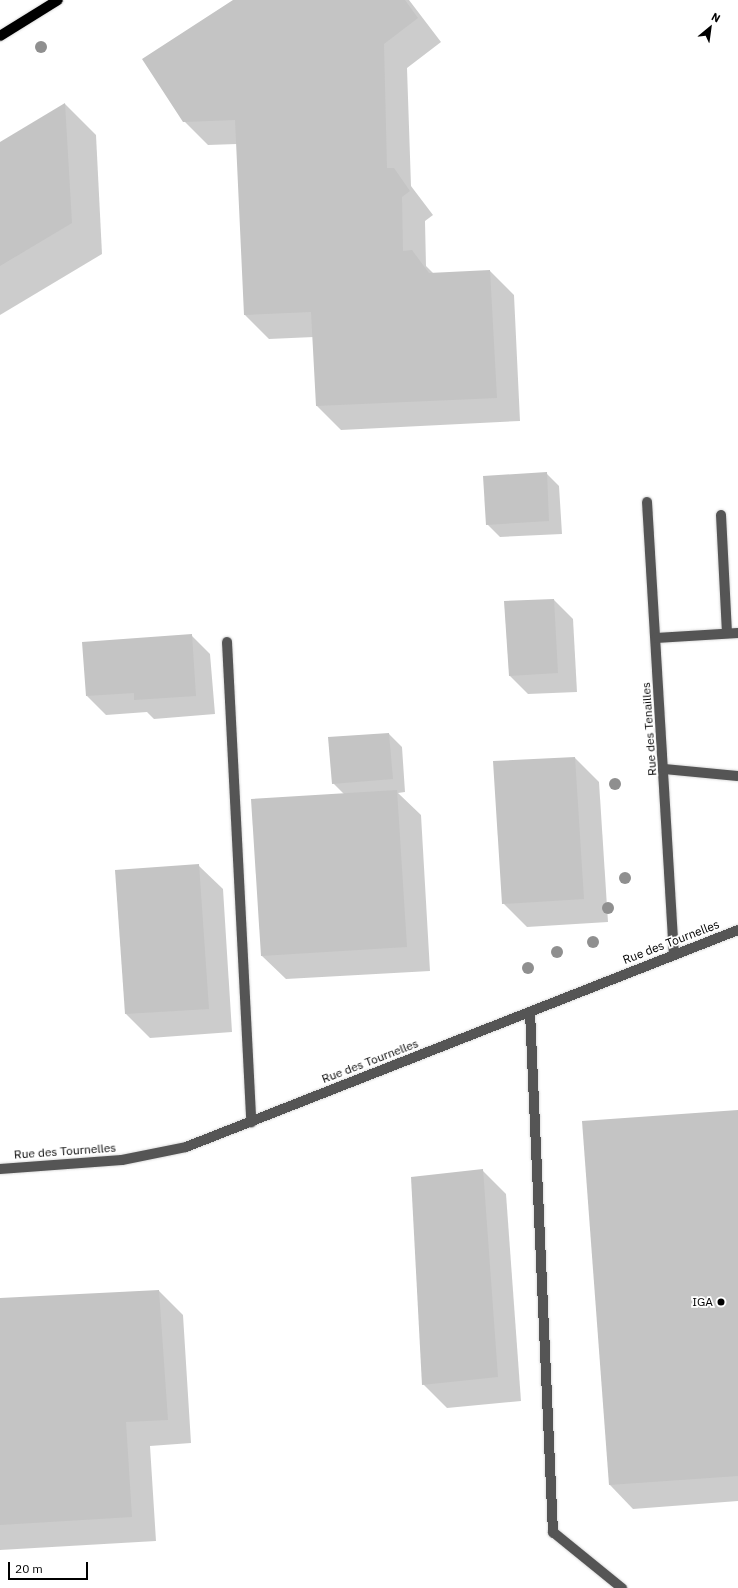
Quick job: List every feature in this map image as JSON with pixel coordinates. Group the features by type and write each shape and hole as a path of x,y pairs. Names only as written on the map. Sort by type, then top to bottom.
{"main road":[{"path":"0,36 58,0"}],"street":[{"name":"Rue des Tenailles","path":"647,502 674,954"},
{"path":"721,515 727,633"},
{"path":"656,638 738,633"},
{"path":"227,642 251,1122"},
{"path":"664,770 738,776"},
{"name":"Rue des Tournelles","path":"0,1169 122,1160 186,1147 738,930"},
{"path":"530,1012 553,1532 622,1588"}],"building":[{"path":"233,0 405,0 418,18 384,44 387,168 394,168 410,191 402,197 403,251 412,250 429,273 490,270 497,398 316,406 311,312 244,315 235,120 183,122 142,59"},
{"path":"65,103 72,223 0,266 0,142"},
{"path":"547,472 549,521 486,525 483,476"},
{"path":"554,599 558,673 509,676 504,601"},
{"path":"192,634 196,696 134,700 134,693 86,696 82,642"},
{"path":"389,733 393,779 332,784 328,737"},
{"path":"575,757 584,899 502,904 493,761"},
{"path":"397,790 407,947 261,956 251,799"},
{"path":"199,864 209,1009 125,1014 115,870"},
{"path":"738,1110 738,1476 609,1485 582,1121"},
{"path":"483,1169 498,1377 422,1385 411,1177"},
{"path":"159,1290 168,1420 126,1422 132,1517 0,1525 0,1298"}],"place":[{"name":"IGA","path":"721,1302"}]}
